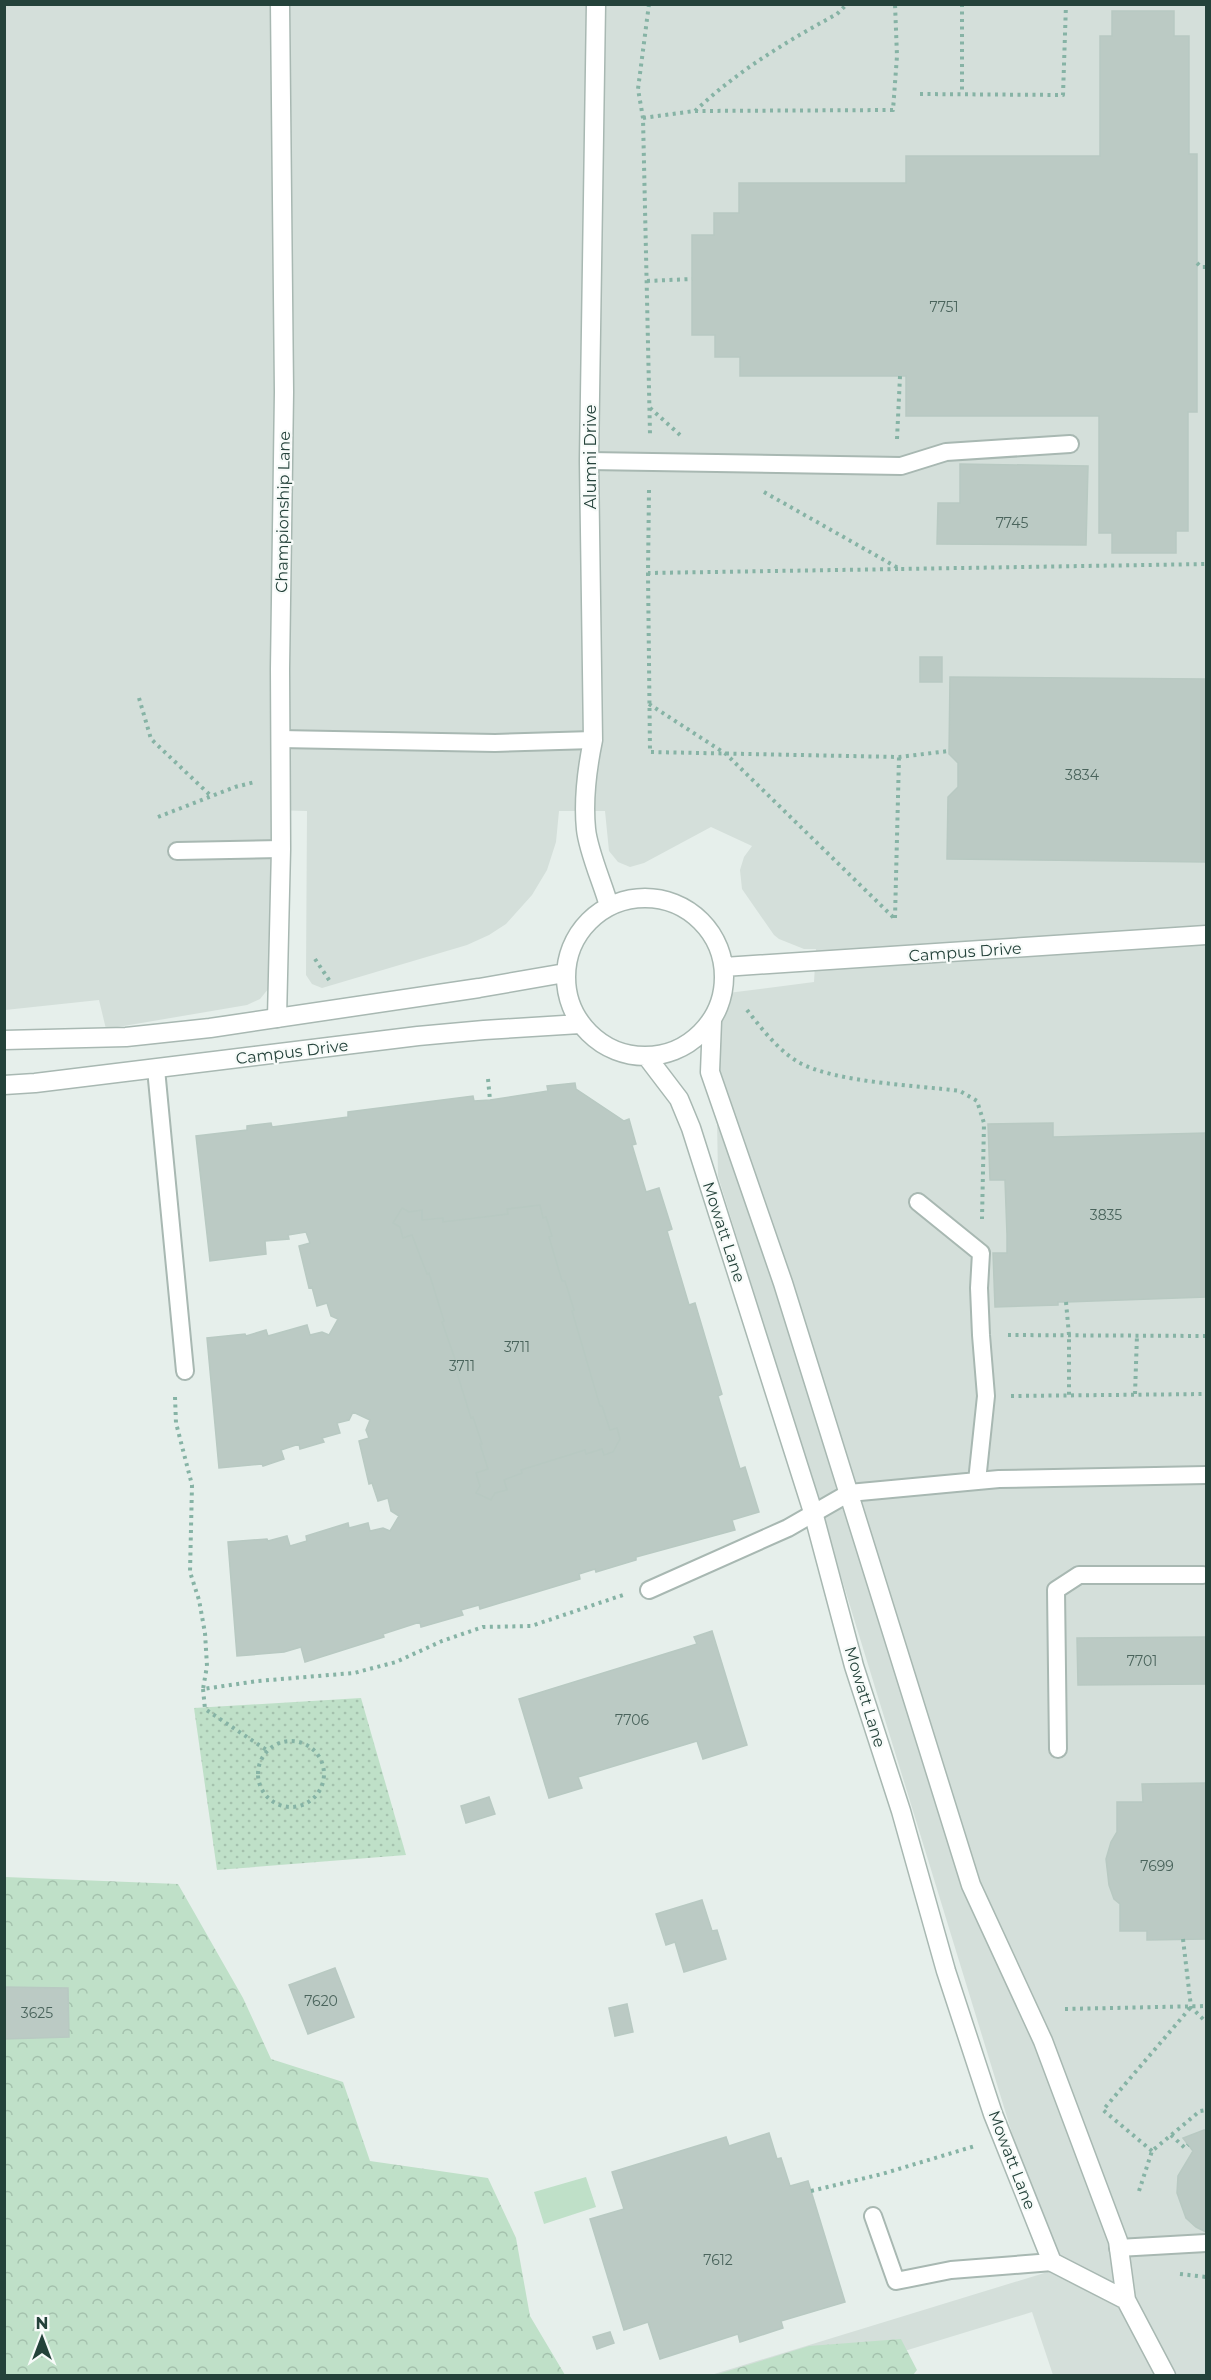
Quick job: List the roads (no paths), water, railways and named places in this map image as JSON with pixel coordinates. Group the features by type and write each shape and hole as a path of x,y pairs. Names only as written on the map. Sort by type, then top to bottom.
{"street":[{"name":"Championship Lane","path":"277,1018 281,849 284,392 280,4"},
{"name":"Alumni Drive","path":"596,4 589,461 593,740 586,783 586,831 609,906"},
{"path":"634,898 659,899 690,911 713,936 724,967 721,1002 712,1021 695,1040 672,1052 647,1057 609,1049 580,1024 568,999 565,973 570,949 581,929 609,906 634,898"},
{"name":"Campus Drive","path":"724,967 1206,935"},
{"path":"4,1040 126,1037 277,1018 565,973"},
{"path":"712,1021 710,1072 783,1283 971,1886 1043,2040 1118,2241 1126,2300 1166,2376"},
{"name":"Campus Drive","path":"4,1085 484,1029 580,1024"},
{"name":"Mowatt Lane","path":"647,1057 679,1099 691,1128 813,1512 854,1666 901,1811 946,1971 993,2114 1052,2262"},
{"path":"1052,2262 1126,2300"}],"lane":[{"path":"589,461 901,466 946,452 1071,444"},
{"path":"280,739 495,743 593,740"},
{"path":"177,851 281,849"},
{"path":"156,1069 185,1371"},
{"path":"918,1202 981,1252 981,1335 986,1396 977,1481"},
{"path":"649,1590 788,1528 849,1493 977,1481 1206,1475"},
{"path":"1058,1749 1056,1590 1079,1575 1203,1575"},
{"path":"873,2216 896,2281 951,2270 1052,2262"},
{"path":"1118,2248 1206,2243"}]}
